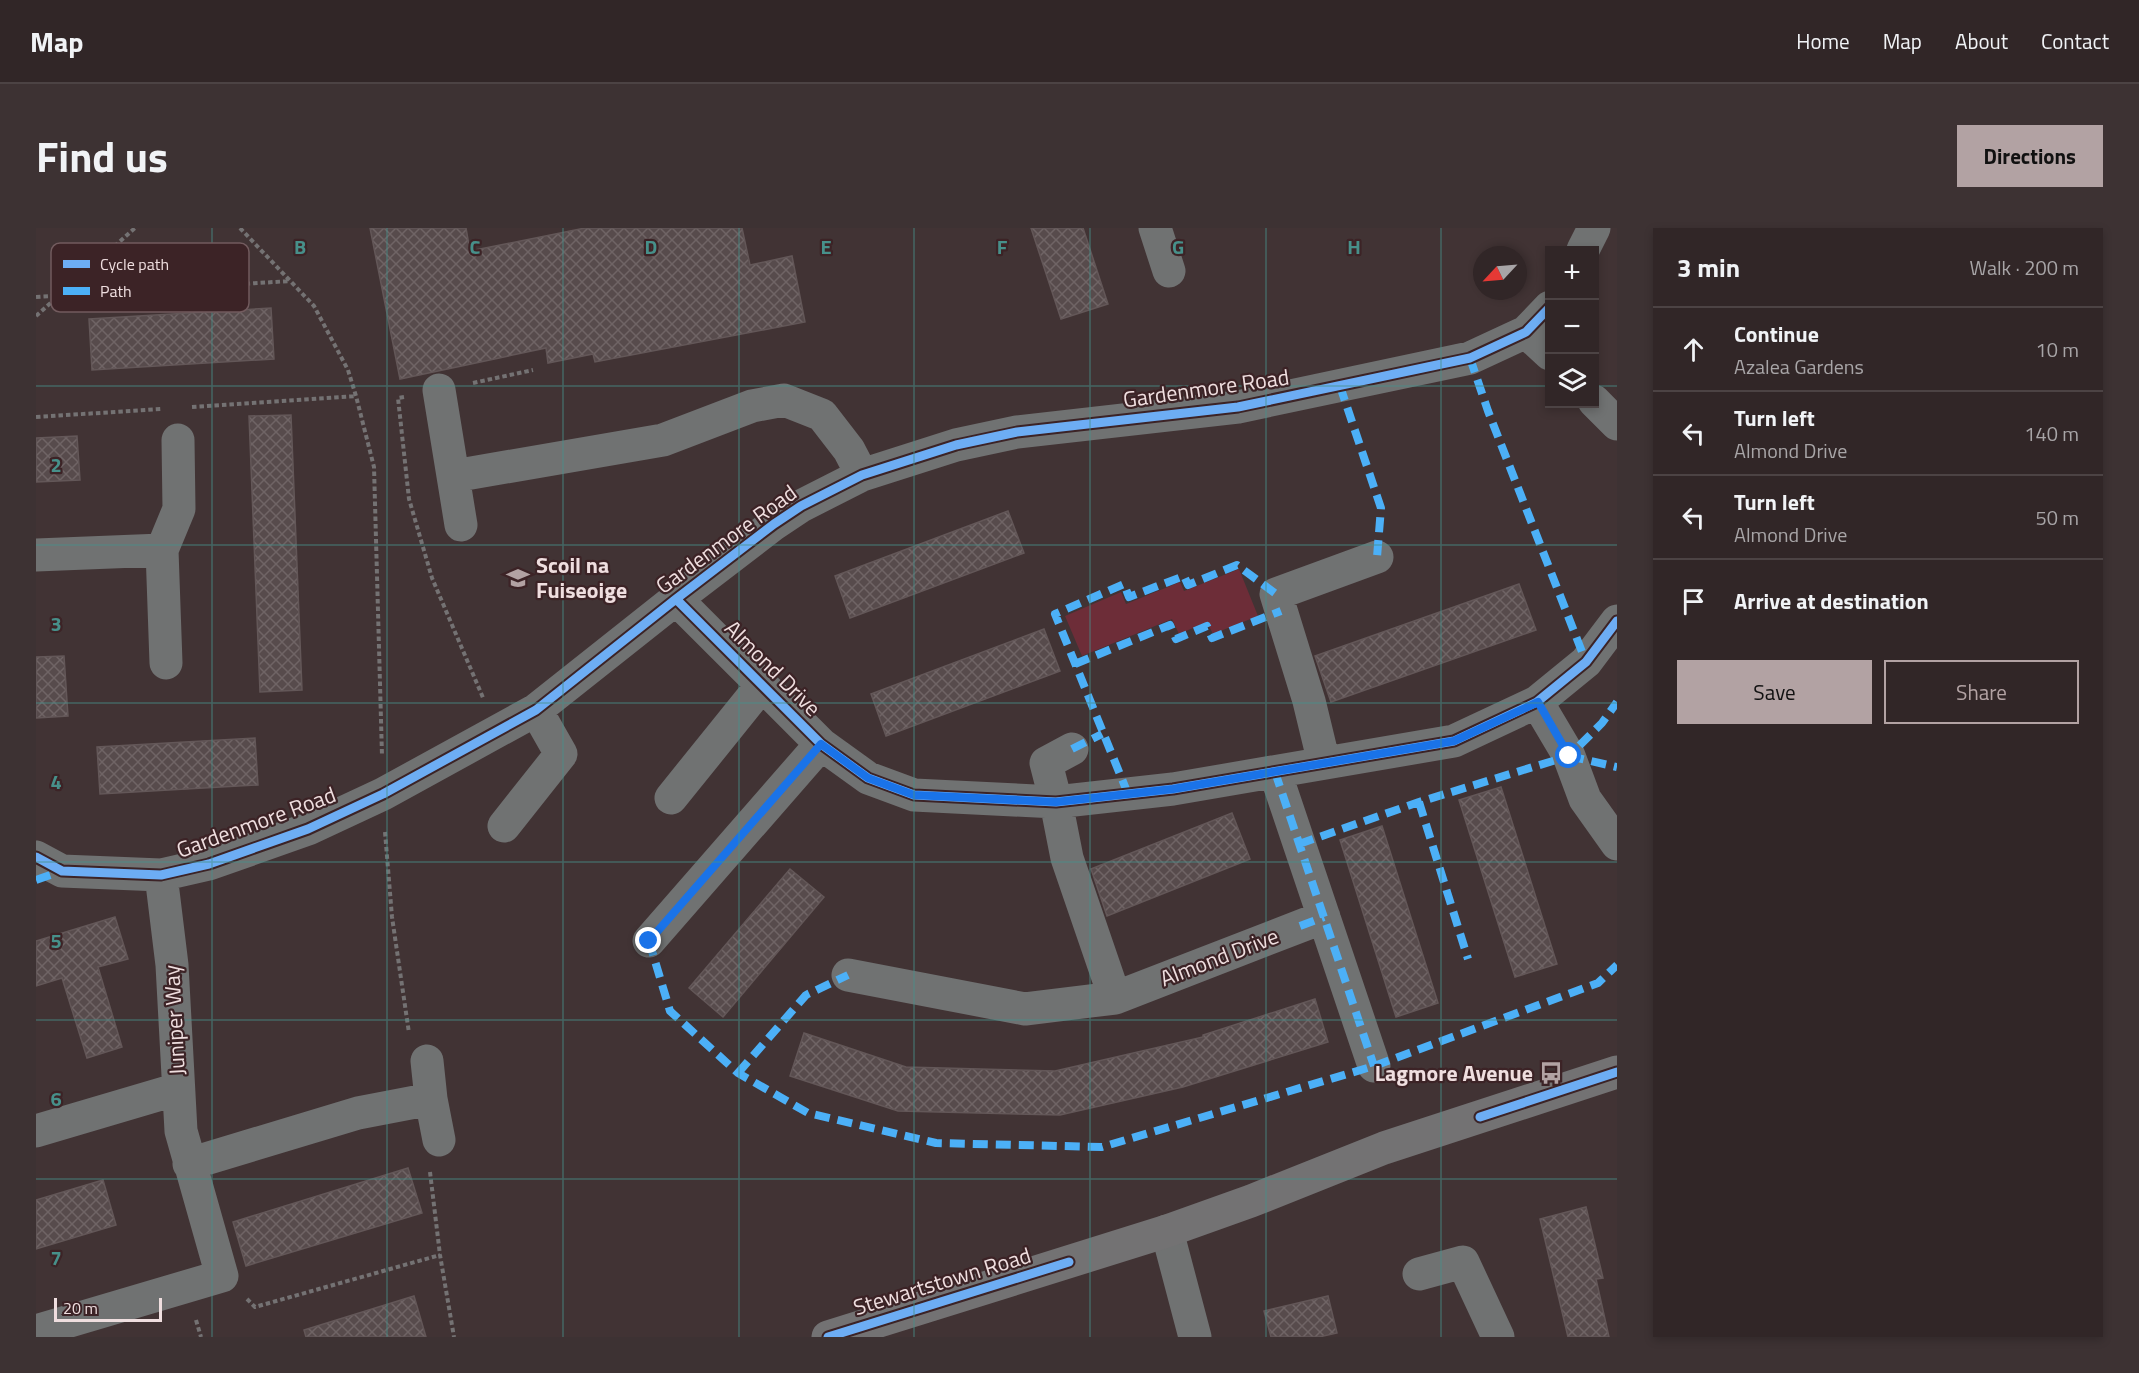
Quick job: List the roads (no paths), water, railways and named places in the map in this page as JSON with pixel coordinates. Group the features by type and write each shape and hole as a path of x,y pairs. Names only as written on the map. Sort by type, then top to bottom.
{"main road":[{"name":"Stewartstown Road","path":"828,1337 1167,1231 1251,1201 1384,1148 1617,1071"}],"street":[{"path":"1156,228 1169,271"},
{"path":"1585,246 1594,228"},
{"name":"Gardenmore Road","path":"36,857 62,871 161,875 208,864 308,829 383,794 536,710 676,598 774,524 801,506 862,475 956,445 1017,432 1238,407 1470,358 1526,332 1545,312"},
{"path":"1526,332 1545,349"},
{"path":"440,390 461,525"},
{"path":"454,476 663,440 752,406 784,400 822,415 849,450 862,475"},
{"path":"1599,406 1617,424"},
{"path":"166,663 162,550 179,509 178,440"},
{"path":"36,555 162,550"},
{"path":"1324,763 1309,701 1276,594 1377,556"},
{"name":"Almond Drive","path":"676,598 821,744 868,778 914,795 1056,802 1173,789 1454,741 1538,702 1586,662 1617,621"},
{"path":"671,798 762,685"},
{"path":"1538,702 1569,756 1585,799 1617,844"},
{"path":"504,826 561,754 536,710"},
{"name":"Almond Drive","path":"649,941 821,744"},
{"path":"1072,749 1046,763 1066,858 1115,998"},
{"path":"1275,772 1312,922 1374,1065"},
{"name":"Juniper Way","path":"36,1331 222,1276 181,1131 172,965 161,875"},
{"name":"Almond Drive","path":"848,975 1025,1009 1115,998 1312,922"},
{"path":"428,1061 431,1099 439,1140"},
{"path":"36,1131 178,1089"},
{"path":"189,1164 358,1113 431,1099"},
{"path":"1167,1231 1195,1337"},
{"path":"1419,1274 1463,1262 1498,1337"}],"place":[{"name":"Scoil na Fuiseoige","path":"518,578"},
{"name":"Lagmore Avenue","path":"1551,1073"}]}
